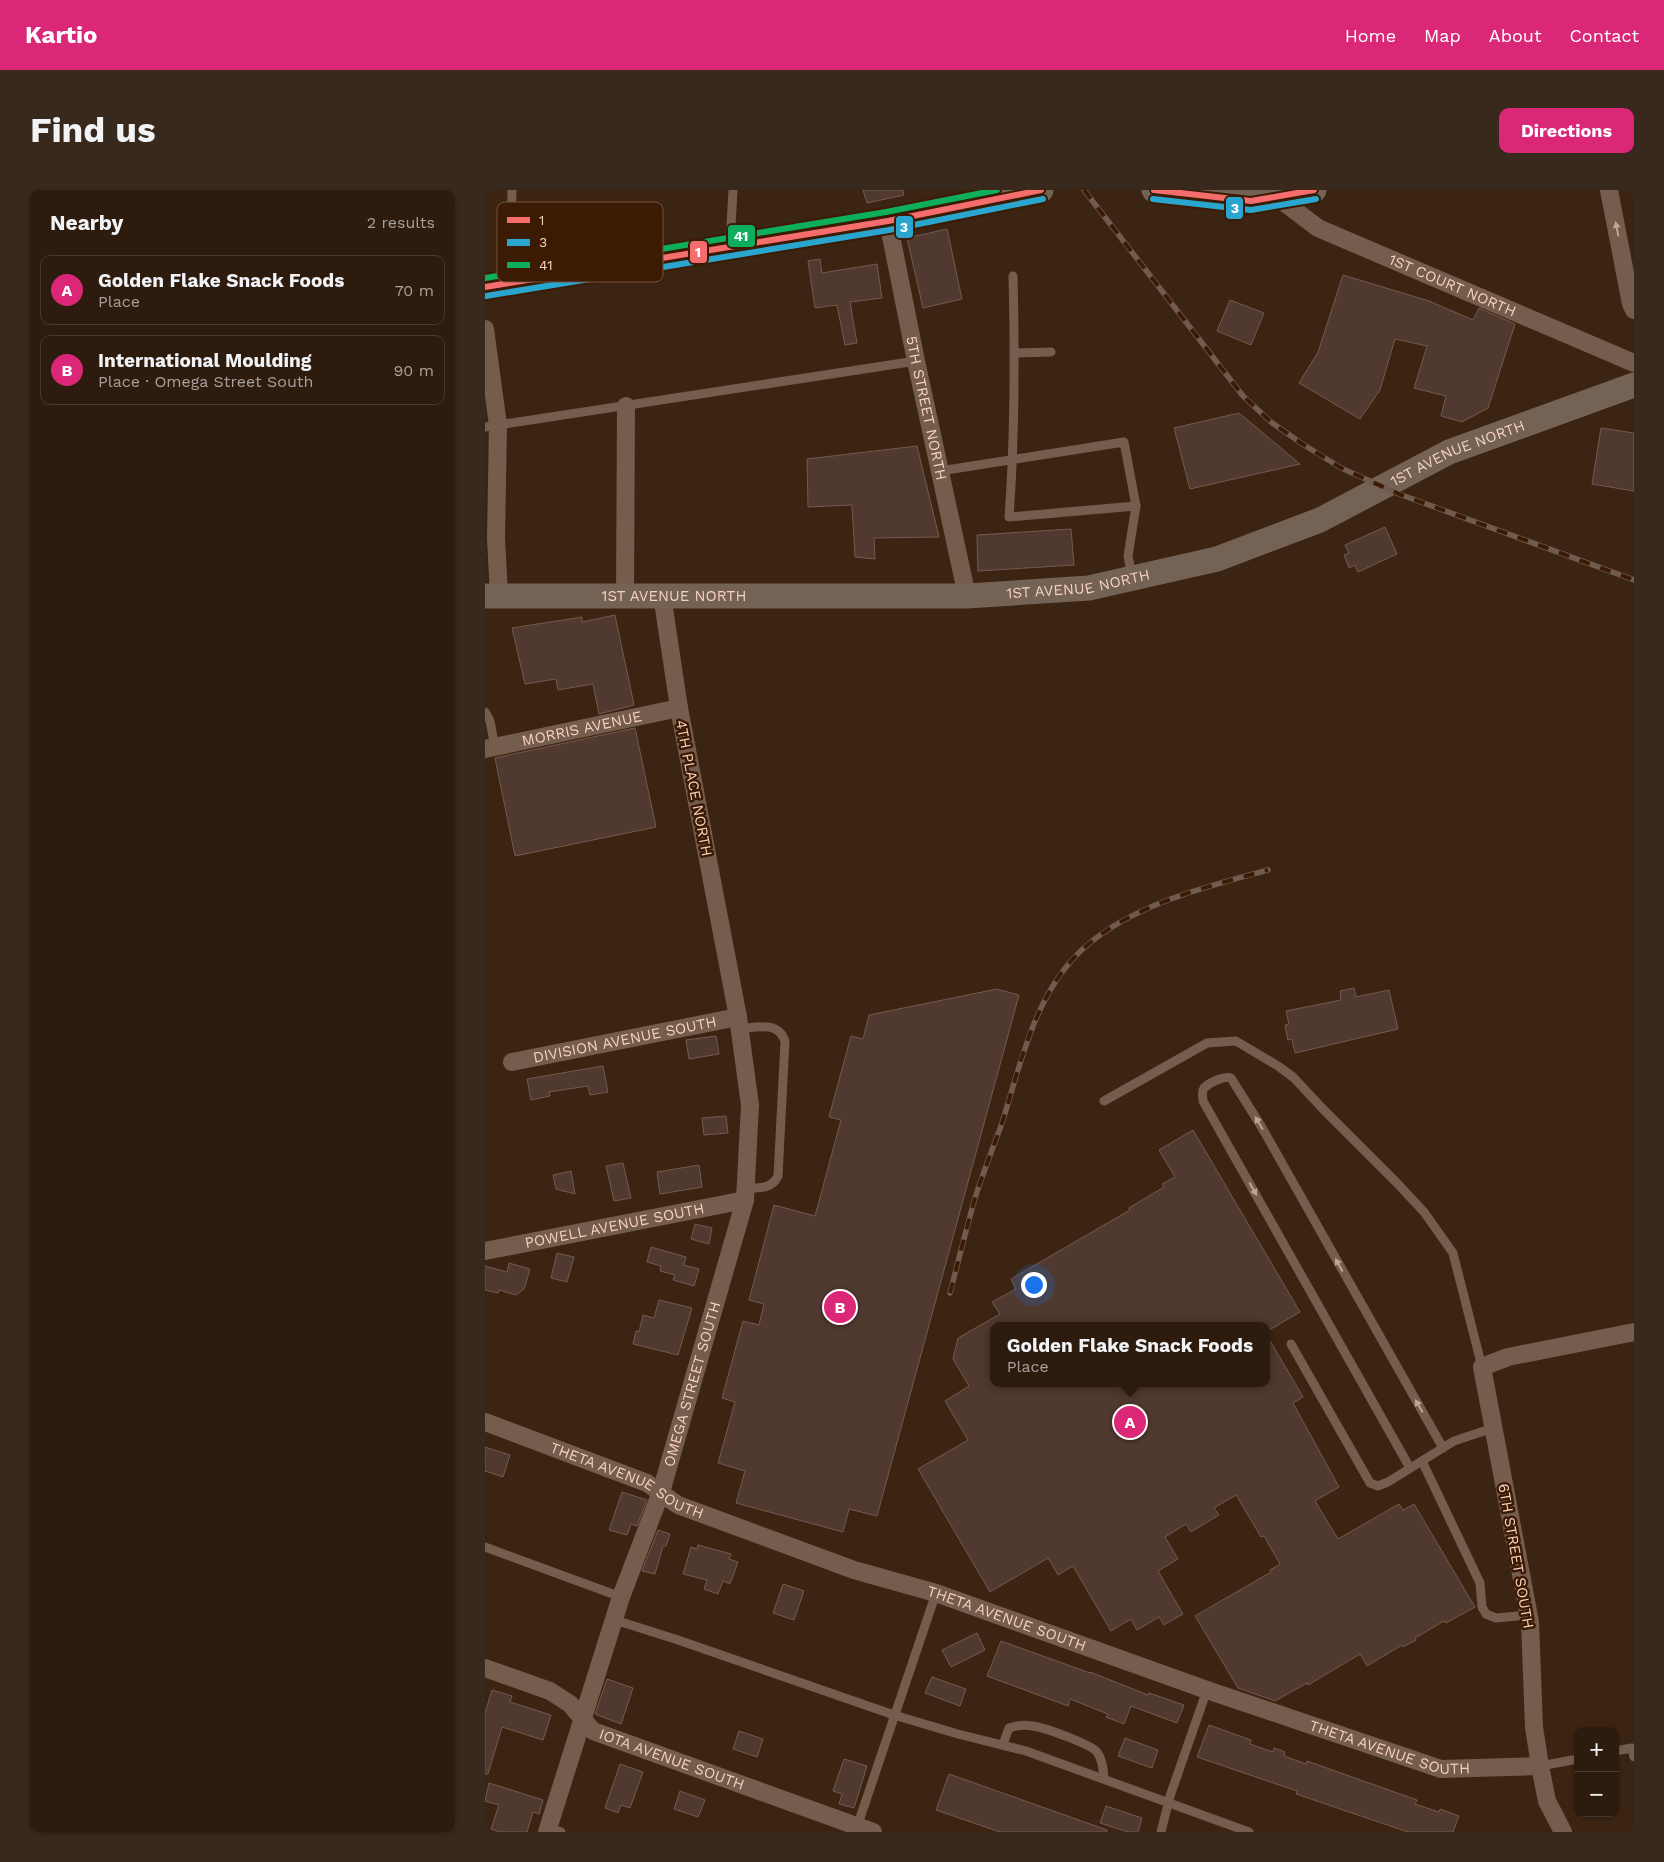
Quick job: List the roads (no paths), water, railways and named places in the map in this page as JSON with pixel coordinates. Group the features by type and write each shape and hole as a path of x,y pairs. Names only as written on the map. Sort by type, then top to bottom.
{"street":[{"path":"663,258 888,221 1041,190"},
{"path":"1154,190 1251,201 1276,194 1314,190"},
{"path":"1609,190 1629,263 1634,310"},
{"name":"1ST COURT NORTH","path":"1276,194 1318,228 1634,363"},
{"name":"5TH STREET NORTH","path":"888,221 967,596"},
{"path":"485,287 516,282"},
{"path":"485,329 496,538 492,596"},
{"name":"1ST AVENUE NORTH","path":"492,596 967,596 1089,588 1217,560 1320,520 1449,452 1634,385"},
{"path":"625,597 626,406"},
{"name":"4TH PLACE NORTH","path":"663,595 679,708 731,981"},
{"name":"MORRIS AVENUE","path":"490,748 679,708"},
{"name":"OMEGA STREET SOUTH","path":"552,1831 583,1720 621,1597 661,1492 746,1194 750,1105 731,981"},
{"name":"DIVISION AVENUE SOUTH","path":"512,1062 738,1023"},
{"name":"POWELL AVENUE SOUTH","path":"485,1251 746,1194"},
{"path":"1482,1367 1508,1357 1634,1332"},
{"name":"6TH STREET SOUTH","path":"1482,1367 1528,1614 1534,1727 1540,1766 1547,1800 1563,1832"},
{"name":"THETA AVENUE SOUTH","path":"485,1422 647,1483 678,1505 844,1567 936,1592 1207,1690 1441,1769 1540,1766"},
{"name":"IOTA AVENUE SOUTH","path":"485,1668 550,1691 570,1704 593,1731 865,1829"}],"lane":[{"path":"729,247 733,190"},
{"path":"1013,276 1015,353 1013,459 1009,517 1135,506"},
{"path":"1015,353 1051,352"},
{"path":"491,426 916,361"},
{"path":"940,471 1124,442 1135,506 1128,556 1133,578"},
{"path":"485,712 490,721 490,748"},
{"path":"738,1023 777,1029 785,1041 777,1176 775,1182 770,1186 746,1194"},
{"path":"1104,1101 1207,1043 1236,1042 1278,1066 1293,1077 1424,1212 1453,1253 1482,1367"},
{"path":"1410,1468 1203,1101 1202,1093 1205,1088 1224,1076 1231,1078 1261,1126 1443,1448"},
{"path":"1291,1344 1370,1483 1378,1486 1454,1442 1493,1428"},
{"path":"1422,1461 1480,1582 1482,1607 1486,1614 1496,1618 1528,1614"},
{"path":"485,1547 621,1597"},
{"path":"865,1829 894,1715 936,1592"},
{"path":"615,1620 894,1715 958,1734 1003,1744 1249,1832"},
{"path":"1161,1832 1168,1804 1207,1690"},
{"path":"1003,1744 1009,1728 1019,1724 1035,1726 1085,1744 1097,1751 1102,1760 1104,1779"},
{"path":"1619,1751 1633,1751"},
{"path":"1540,1766 1574,1760"}],"railway":[{"path":"1084,190 1243,396 1271,422 1341,468 1399,494 1634,580"},
{"path":"950,1293 975,1198 1002,1123 1023,1053 1042,1006 1068,965 1085,947 1104,932 1148,908 1196,890 1268,870"}],"place":[{"name":"International Moulding","path":"840,1307"},
{"name":"Golden Flake Snack Foods","path":"1130,1422"}]}
